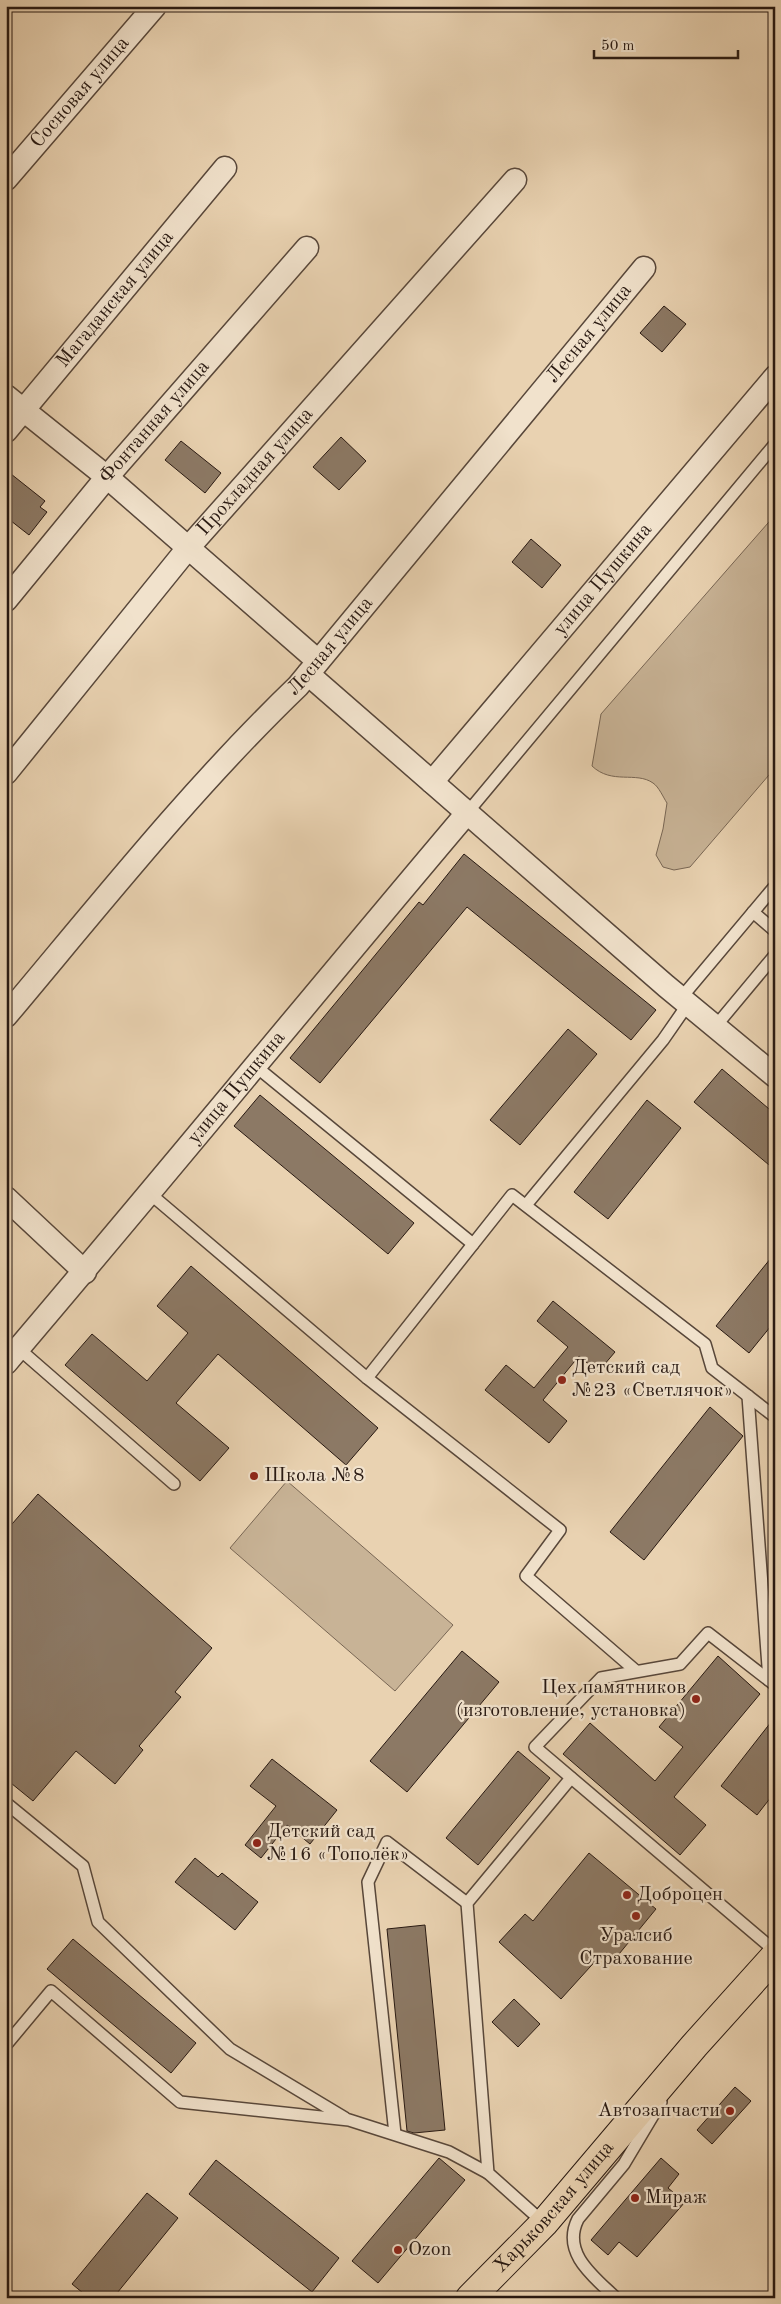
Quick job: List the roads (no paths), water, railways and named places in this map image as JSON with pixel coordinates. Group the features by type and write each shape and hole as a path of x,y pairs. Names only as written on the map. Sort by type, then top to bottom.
{"highway":[{"name":"Харьковская улица","path":"470,2298 544,2224 694,2046 775,1956"}],"street":[{"name":"Сосновая улица","path":"6,179 155,6"},
{"name":"Магаданская улица","path":"6,431 225,168"},
{"name":"Прохладная улица","path":"6,773 188,548 515,180"},
{"name":"Фонтанная улица","path":"6,600 107,477 307,248"},
{"name":"Лесная улица","path":"6,1016 202,784 313,667 644,268"},
{"name":"улица Пушкина","path":"432,782 775,377"},
{"path":"6,396 107,477 188,548 432,782 467,813 684,1001 775,1076"},
{"name":"улица Пушкина","path":"12,1355 85,1272 148,1192 467,813"},
{"path":"6,1198 85,1272"}],"lane":[{"path":"467,813 775,444"},
{"path":"526,1205 663,1040 684,1001 775,886"},
{"path":"753,912 775,930"},
{"path":"715,1027 775,955"},
{"path":"254,1065 473,1244"},
{"path":"148,1192 367,1378 560,1530 526,1576 636,1671"},
{"path":"367,1378 512,1194 705,1344 712,1368 775,1417"},
{"path":"12,1355 174,1484"},
{"path":"748,1396 772,1683"},
{"path":"772,1683 708,1633 680,1664 601,1678 535,1747 775,1951"},
{"path":"488,2174 467,1903 571,1778"},
{"path":"6,1803 83,1866 98,1922 230,2049 349,2120"},
{"path":"395,2134 368,1882 387,1842 467,1903"},
{"path":"6,2045 52,1991 180,2102 349,2120 450,2152 488,2174 544,2224"},
{"path":"616,2298 578,2260 574,2245 573,2229 578,2219 624,2164 694,2046"}],"place":[{"name":"Детский сад №23 «Светлячок»","path":"562,1380"},
{"name":"Школа №8","path":"254,1476"},
{"name":"Цех памятников (изготовление, установка)","path":"696,1699"},
{"name":"Детский сад №16 «Тополёк»","path":"257,1843"},
{"name":"Доброцен","path":"627,1895"},
{"name":"Уралсиб Страхование","path":"636,1916"},
{"name":"Автозапчасти","path":"730,2111"},
{"name":"Мираж","path":"635,2198"},
{"name":"Ozon","path":"398,2250"}]}
